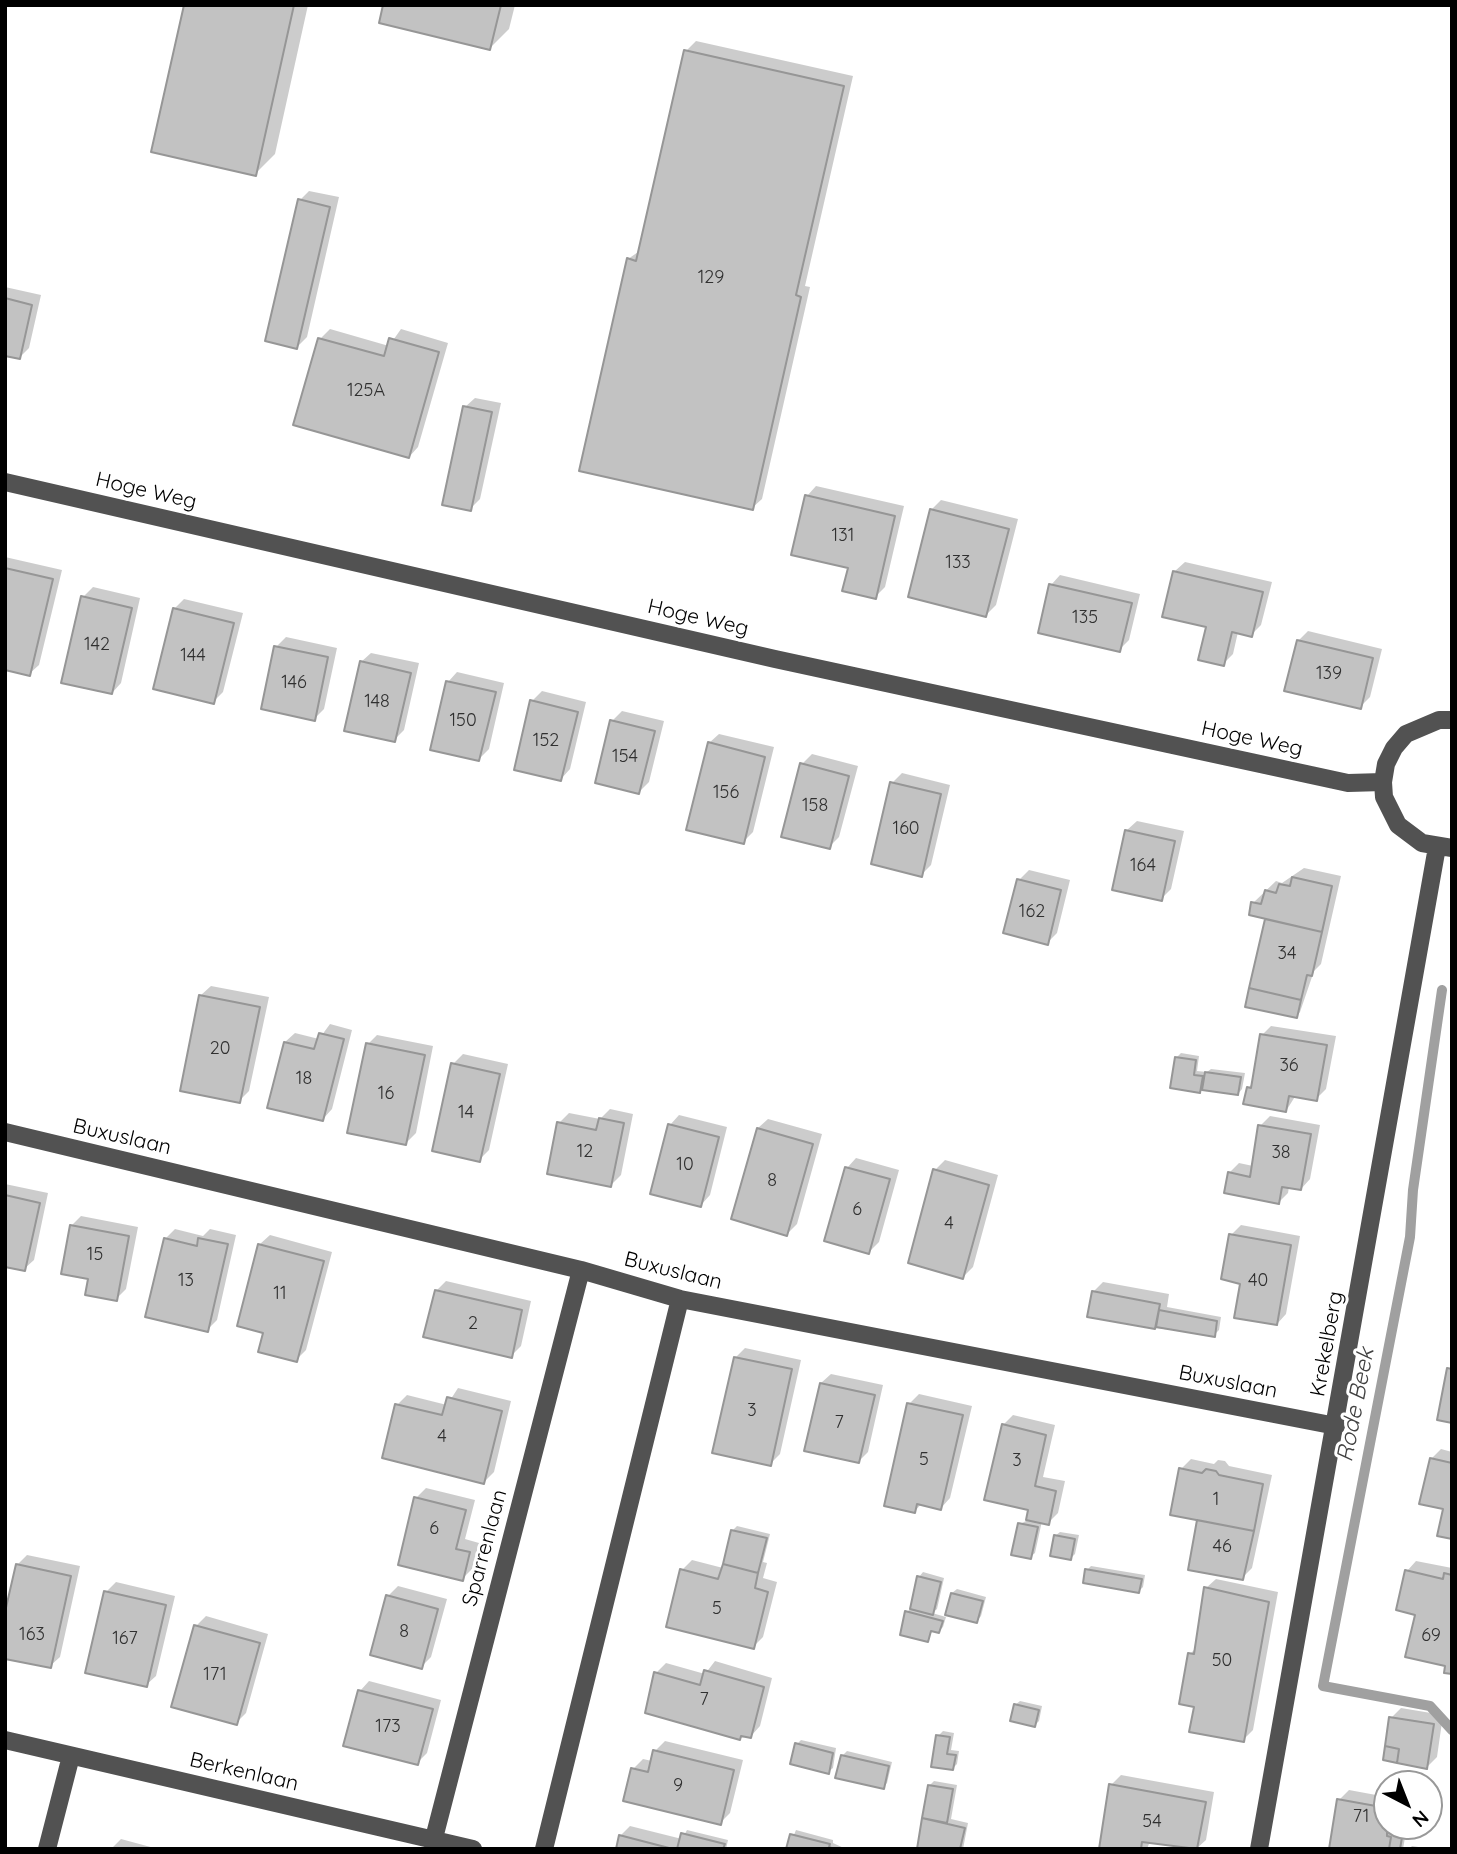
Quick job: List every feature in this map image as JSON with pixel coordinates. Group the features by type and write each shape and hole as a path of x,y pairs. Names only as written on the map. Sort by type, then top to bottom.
{"street":[{"name":"Hoge Weg","path":"5,482 788,662 1348,783 1383,782"},
{"path":"1444,848 1422,843 1398,825 1384,797 1383,782 1386,764 1394,748 1406,734 1431,722 1452,720"},
{"name":"Krekelberg","path":"1259,1849 1444,848"},
{"name":"Buxuslaan","path":"5,1132 581,1270 680,1299 1336,1426"},
{"name":"Sparrenlaan","path":"434,1839 581,1270"},
{"path":"544,1849 680,1299"},
{"name":"Berkenlaan","path":"5,1740 473,1849"},
{"path":"47,1849 71,1756"}],"building":[{"path":"184,5 294,5 256,176 151,152"},
{"path":"383,5 501,5 490,50 379,23"},
{"path":"684,50 844,86 796,295 801,297 753,510 579,471 627,258 636,261"},
{"path":"298,199 330,207 297,349 265,341"},
{"path":"5,298 32,305 20,359 5,356"},
{"path":"318,338 384,356 389,338 439,352 409,458 293,425"},
{"path":"463,406 492,412 471,511 442,505"},
{"path":"805,495 895,516 876,599 842,591 848,568 791,555"},
{"path":"930,509 1009,529 986,617 908,597"},
{"path":"5,568 53,579 30,676 5,670"},
{"path":"1173,571 1263,592 1252,637 1232,632 1224,666 1198,660 1206,627 1162,617"},
{"path":"1049,584 1132,603 1120,652 1038,633"},
{"path":"81,596 132,608 112,694 61,683"},
{"path":"173,608 234,623 214,704 153,689"},
{"path":"1297,640 1373,658 1361,709 1284,691"},
{"path":"274,646 328,657 315,721 261,709"},
{"path":"360,661 411,673 395,742 344,731"},
{"path":"446,681 496,692 479,761 430,750"},
{"path":"530,700 578,712 561,781 514,770"},
{"path":"610,720 655,731 639,794 595,783"},
{"path":"708,742 765,757 744,844 686,830"},
{"path":"800,763 849,776 830,849 781,837"},
{"path":"890,782 941,794 922,877 871,864"},
{"path":"1125,830 1175,841 1162,901 1112,890"},
{"path":"1292,877 1332,886 1322,932 1249,915 1251,902 1261,904 1265,890 1276,893 1279,884 1290,886"},
{"path":"1017,879 1061,890 1048,945 1003,933"},
{"path":"1265,919 1322,932 1312,976 1307,975 1301,1000 1249,988"},
{"path":"1249,988 1301,1000 1297,1018 1245,1007"},
{"path":"199,995 260,1007 240,1103 180,1091"},
{"path":"319,1033 344,1039 323,1121 267,1108 284,1042 314,1049"},
{"path":"1260,1034 1327,1045 1317,1101 1289,1096 1286,1112 1243,1104 1247,1087 1251,1088"},
{"path":"366,1043 425,1055 406,1145 347,1133"},
{"path":"1175,1057 1196,1060 1194,1075 1203,1076 1200,1093 1170,1088"},
{"path":"451,1063 500,1074 480,1162 432,1151"},
{"path":"1205,1072 1241,1077 1238,1095 1202,1090"},
{"path":"599,1118 624,1123 611,1187 547,1174 557,1122 596,1130"},
{"path":"668,1124 719,1137 701,1207 650,1194"},
{"path":"1258,1125 1311,1134 1301,1190 1282,1187 1279,1204 1224,1193 1228,1172 1250,1177"},
{"path":"757,1128 813,1144 787,1236 731,1219"},
{"path":"845,1167 890,1179 869,1254 824,1241"},
{"path":"933,1169 989,1185 963,1279 908,1263"},
{"path":"5,1195 40,1203 25,1271 5,1267"},
{"path":"70,1225 129,1236 117,1301 85,1295 88,1279 61,1274"},
{"path":"1229,1234 1291,1245 1277,1325 1234,1318 1240,1284 1221,1279"},
{"path":"164,1238 197,1246 198,1238 228,1244 208,1332 145,1317"},
{"path":"258,1244 324,1261 297,1362 258,1352 263,1333 237,1326"},
{"path":"435,1290 522,1310 512,1358 423,1337"},
{"path":"1092,1291 1160,1304 1155,1329 1087,1317"},
{"path":"1159,1310 1217,1321 1215,1337 1156,1327"},
{"path":"734,1357 792,1369 771,1466 712,1453"},
{"path":"1447,1368 1452,1369 1452,1423 1437,1420"},
{"path":"820,1383 875,1395 859,1463 804,1451"},
{"path":"447,1397 502,1411 484,1484 382,1458 395,1404 442,1415"},
{"path":"907,1403 963,1415 941,1510 917,1504 915,1513 884,1506"},
{"path":"1002,1424 1046,1435 1035,1486 1056,1491 1049,1525 1026,1520 1028,1510 984,1500"},
{"path":"1430,1458 1452,1463 1452,1539 1437,1536 1443,1509 1419,1504"},
{"path":"1179,1468 1202,1473 1206,1469 1216,1471 1219,1475 1263,1484 1254,1531 1170,1515"},
{"path":"414,1497 466,1510 456,1549 470,1552 463,1581 398,1565"},
{"path":"1197,1520 1254,1531 1243,1580 1188,1570"},
{"path":"1018,1523 1038,1527 1031,1559 1011,1555"},
{"path":"731,1530 767,1538 758,1573 723,1564"},
{"path":"1054,1535 1075,1539 1071,1560 1050,1556"},
{"path":"16,1564 71,1576 51,1668 5,1659 5,1612"},
{"path":"723,1564 758,1573 755,1588 768,1592 754,1649 666,1627 680,1569 718,1579"},
{"path":"1085,1569 1142,1579 1139,1593 1083,1583"},
{"path":"1405,1570 1443,1579 1444,1573 1452,1575 1452,1674 1444,1673 1445,1666 1405,1657 1415,1615 1396,1610"},
{"path":"917,1576 941,1582 933,1615 910,1609"},
{"path":"1204,1587 1269,1602 1244,1742 1189,1732 1194,1707 1179,1704 1188,1653 1194,1654"},
{"path":"104,1591 166,1605 147,1687 85,1673"},
{"path":"951,1593 983,1601 977,1623 945,1615"},
{"path":"386,1595 438,1609 422,1669 370,1655"},
{"path":"905,1611 943,1621 939,1633 931,1631 928,1642 900,1635"},
{"path":"194,1625 260,1643 237,1725 171,1707"},
{"path":"704,1670 764,1687 751,1738 741,1736 740,1740 645,1713 654,1672 700,1685"},
{"path":"358,1690 433,1709 418,1765 343,1746"},
{"path":"1014,1704 1039,1710 1035,1727 1010,1721"},
{"path":"1389,1717 1434,1724 1427,1769 1397,1763 1399,1749 1385,1746"},
{"path":"936,1735 950,1737 947,1754 956,1755 953,1770 931,1767"},
{"path":"795,1743 833,1753 829,1774 790,1764"},
{"path":"1385,1746 1399,1749 1397,1763 1383,1760"},
{"path":"653,1750 734,1770 721,1825 623,1801 631,1768 648,1772"},
{"path":"841,1755 889,1766 884,1789 835,1778"},
{"path":"1109,1784 1206,1802 1197,1849 1142,1842 1141,1849 1099,1849"},
{"path":"928,1785 953,1789 947,1823 922,1818"},
{"path":"1337,1799 1373,1805 1373,1840 1390,1840 1389,1849 1329,1849"},
{"path":"922,1818 965,1828 960,1849 917,1849"},
{"path":"681,1833 725,1844 723,1849 677,1849"},
{"path":"790,1834 830,1844 829,1847 834,1849 786,1849"},
{"path":"619,1835 673,1849 616,1849"},
{"path":"1390,1840 1402,1840 1400,1849 1389,1849"}],"waterway":[{"name":"Rode Beek","path":"1442,990 1413,1190 1410,1237 1323,1686 1430,1706 1452,1730"}]}
